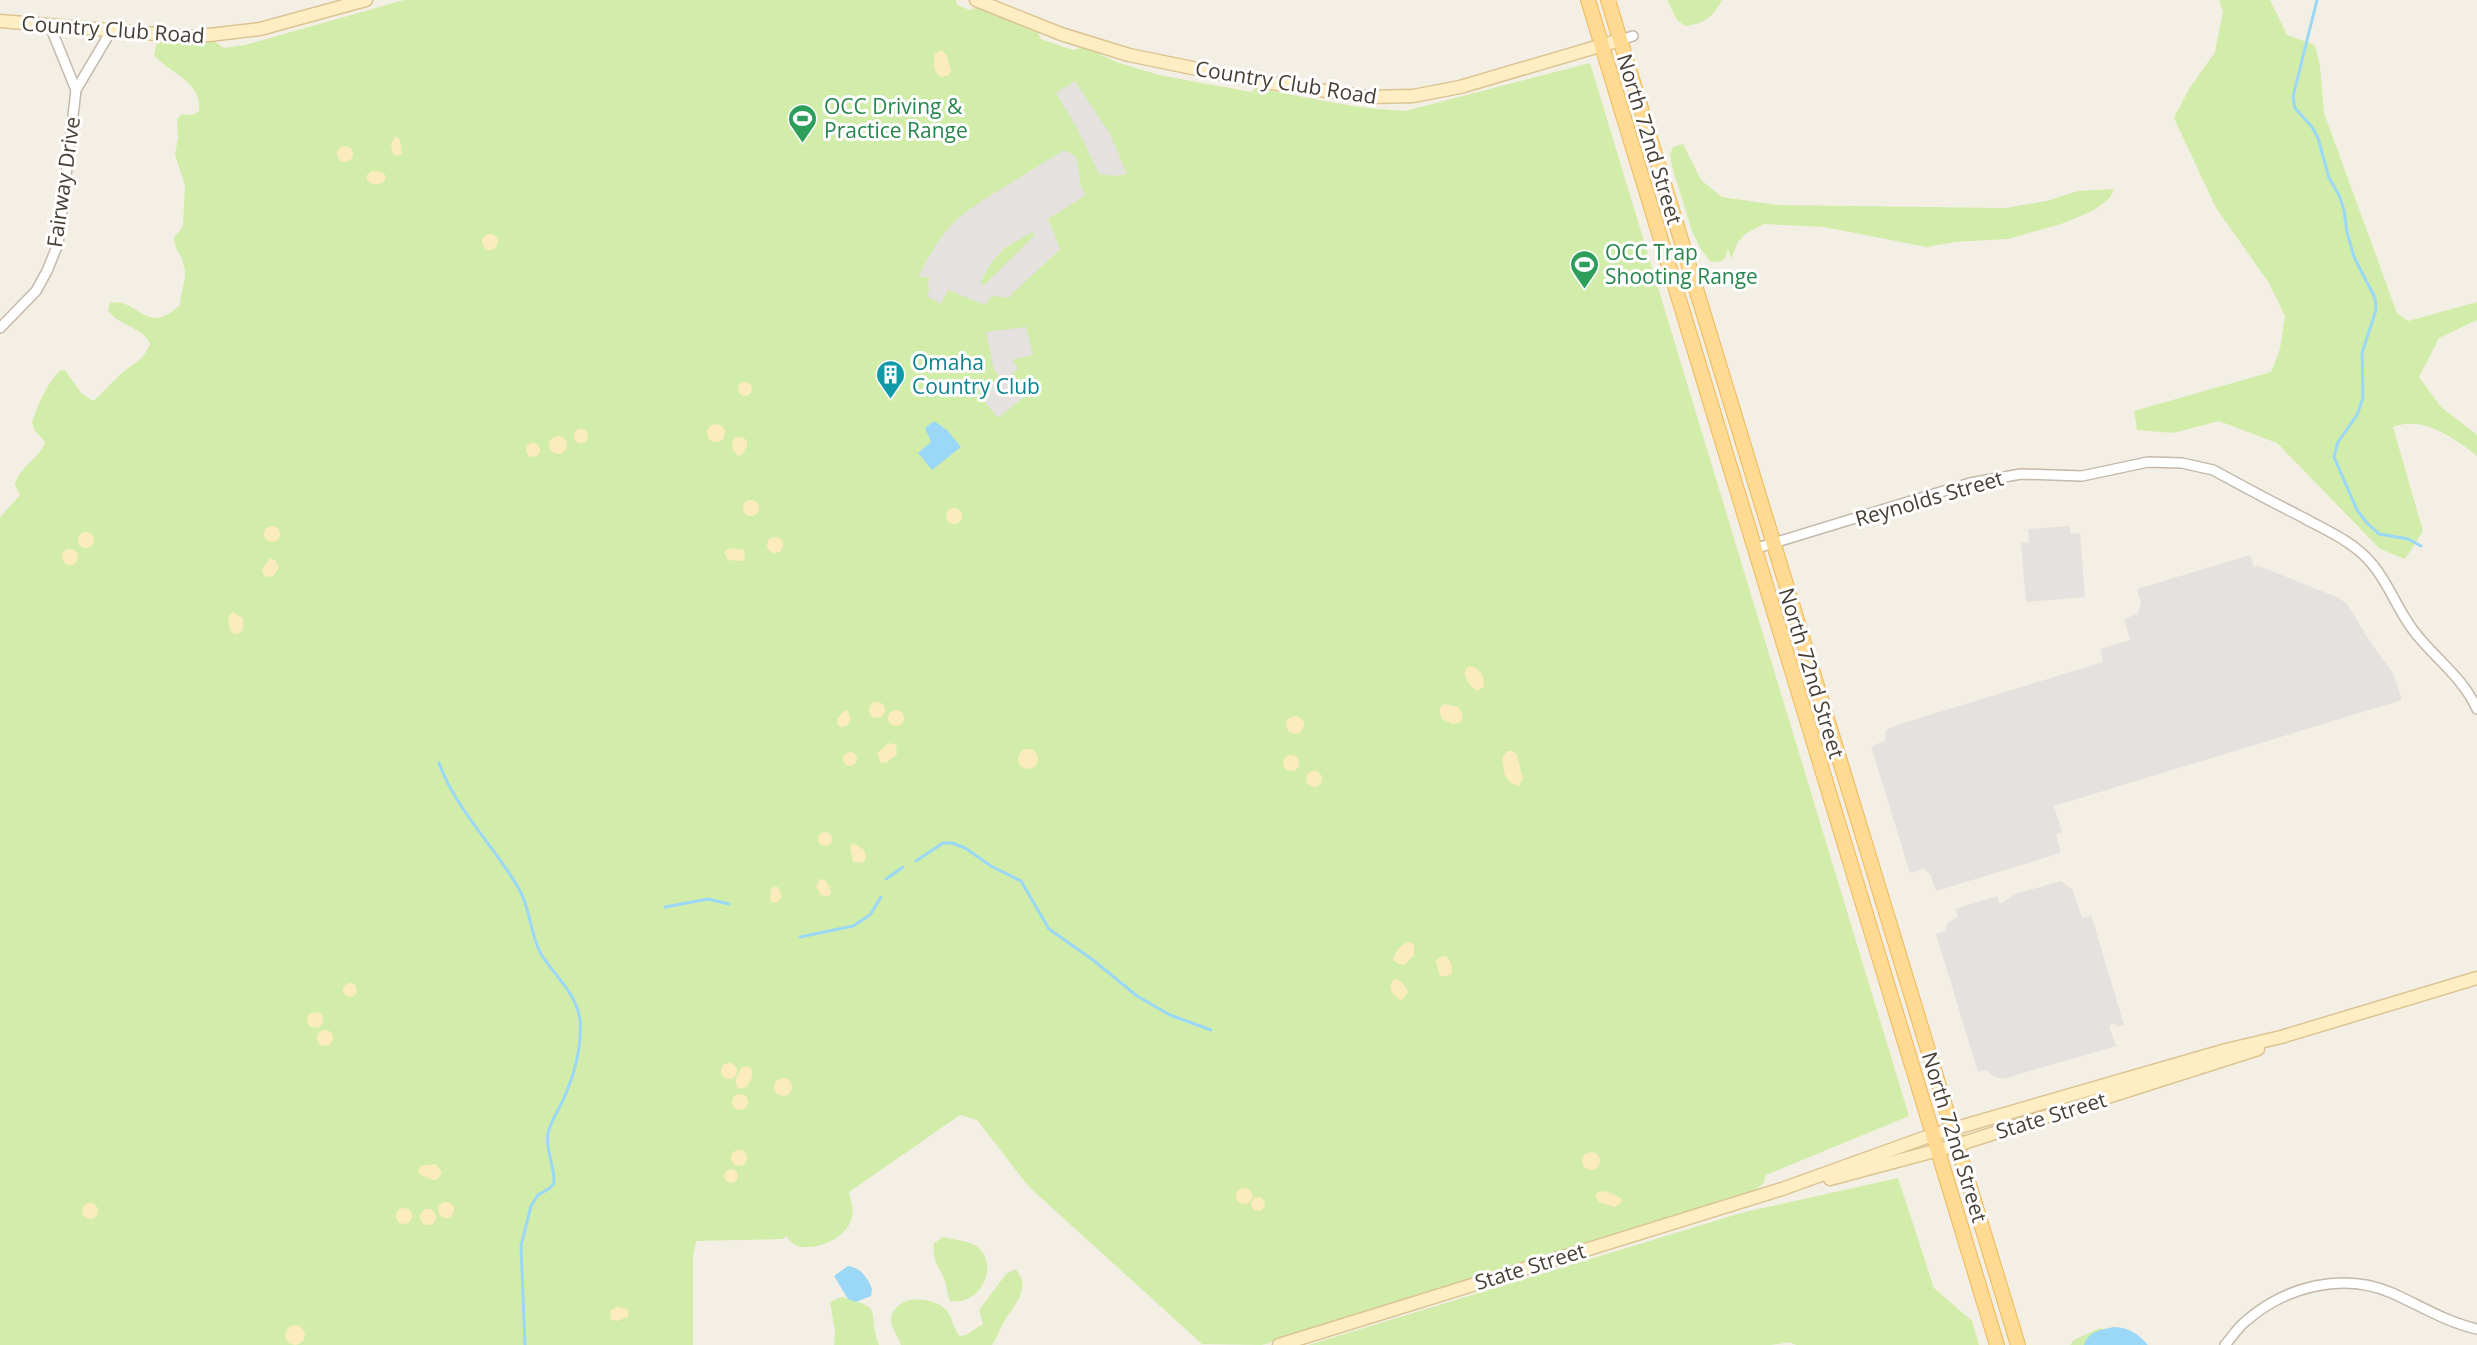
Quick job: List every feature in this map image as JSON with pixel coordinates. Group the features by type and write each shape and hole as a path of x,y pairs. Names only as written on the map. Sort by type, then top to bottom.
{"main road":[{"name":"North 72nd Street","path":"1587,0 1997,1345"},
{"name":"North 72nd Street","path":"1608,0 1627,38 1773,544 2018,1345"}],"street":[{"name":"Country Club Road","path":"0,21 171,37 215,36 260,29 366,0"},
{"name":"Country Club Road","path":"976,0 1061,34 1130,55 1251,80 1367,97 1413,96 1448,90 1627,38"},
{"name":"Fairway Drive","path":"50,26 76,90"},
{"name":"Fairway Drive","path":"0,328 36,291 58,244 76,90 111,32"},
{"name":"Reynolds Street","path":"1754,549 1970,483 2005,475 2082,476 2148,462 2166,462 2213,470 2343,538 2364,555 2382,578 2407,622 2452,670 2477,709"},
{"name":"State Street","path":"1279,1345 1782,1189 1932,1135 2226,1050 2280,1037 2477,978"},
{"name":"State Street","path":"1782,1189 1866,1171 1957,1145 2231,1059 2280,1037"},
{"path":"2225,1345 2244,1322 2277,1300 2293,1291 2330,1283 2374,1287 2392,1293 2455,1324 2477,1329"}],"green space":[{"name":"Omaha Country Club","path":"404,0 956,0 957,5 970,10 978,7 1037,32 1041,39 1073,50 1084,47 1119,63 1159,75 1251,92 1256,88 1386,110 1405,111 1590,63 1909,1116 1766,1175 1764,1182 1758,1188 1742,1197 1716,1203 1690,1214 1568,1249 1262,1345 1202,1344 1029,1187 977,1120 960,1115 849,1192 853,1211 850,1223 840,1236 825,1244 809,1247 797,1246 786,1236 783,1239 696,1241 693,1257 693,1345 0,1345 0,517 20,495 15,485 17,479 39,453 45,442 35,431 32,423 43,394 56,374 65,370 81,393 93,401 140,359 150,344 136,329 112,316 108,310 110,303 119,302 142,314 159,318 180,305 185,271 174,238 183,226 185,185 175,155 178,137 177,119 182,114 192,115 199,111 199,101 190,85 154,55 157,41 215,42 224,48 245,45"},
{"path":"1667,0 1722,0 1707,19 1685,26 1677,20"},
{"path":"2219,0 2270,0 2287,35 2315,45 2320,66 2324,113 2397,313 2408,321 2477,302 2477,320 2439,338 2419,377 2441,407 2477,435 2477,456 2459,442 2427,426 2404,424 2393,427 2423,531 2405,559 2380,549 2277,443 2219,421 2173,433 2137,430 2134,411 2271,372 2280,349 2285,316 2269,283 2216,208 2174,118 2189,89 2215,52 2223,11"},
{"path":"1683,144 1701,180 1722,197 1777,205 2005,208 2047,201 2078,191 2114,189 2110,198 2094,210 2064,223 2008,239 1955,242 1927,247 1824,227 1764,224 1745,234 1738,242 1731,259 1728,248 1725,258 1719,262 1710,261 1700,248 1692,231 1672,167 1670,154 1673,147"},
{"path":"1898,1178 1934,1288 1972,1321 1979,1345 1796,1345 1790,1342 1771,1345 1308,1345 1741,1213"},
{"path":"943,1237 976,1246 983,1253 987,1262 987,1272 979,1290 962,1301 950,1301 945,1281 935,1258 934,1243"},
{"path":"1015,1269 1022,1281 1021,1293 992,1345 901,1345 891,1322 894,1311 899,1305 913,1300 937,1303 948,1313 959,1336 966,1335 983,1324 979,1310 1006,1274"},
{"path":"841,1297 865,1304 870,1308 879,1345 834,1345 835,1332 830,1302"},
{"path":"2100,1328 2108,1331 2105,1345 2070,1345 2074,1340"}],"sand":[{"path":"941,50 947,55 951,71 949,75 942,77 935,71 934,64 935,54"},
{"path":"395,137 400,139 402,153 398,156 393,154 391,144"},
{"path":"342,146 348,146 353,154 351,160 342,162 337,157 337,151"},
{"path":"371,171 382,172 386,176 384,182 371,183 366,176"},
{"path":"490,234 498,242 490,250 482,242"},
{"path":"745,382 750,384 752,389 750,394 745,396 740,394 738,389 740,384"},
{"path":"716,424 722,427 725,433 722,439 716,442 710,439 707,433 710,427"},
{"path":"578,429 584,429 588,436 584,443 578,443 574,439 574,433"},
{"path":"558,436 564,439 567,445 564,451 558,454 552,451 549,445 552,439"},
{"path":"743,437 747,441 747,446 738,456 733,450 732,443 735,438"},
{"path":"530,443 536,443 540,450 536,457 530,457 526,453 526,447"},
{"path":"748,500 754,500 759,508 757,514 748,516 743,511 743,505"},
{"path":"954,508 960,510 962,516 960,522 954,524 948,522 946,516 948,510"},
{"path":"269,526 275,526 280,534 278,540 269,542 264,537 264,531"},
{"path":"83,532 89,532 94,540 92,546 83,548 78,543 78,537"},
{"path":"775,537 781,539 783,545 781,551 775,553 769,551 767,545 769,539"},
{"path":"729,548 744,550 745,558 741,561 728,560 724,552"},
{"path":"70,549 76,551 78,557 76,563 70,565 64,563 62,557 64,551"},
{"path":"270,558 275,560 279,568 273,576 267,577 262,570"},
{"path":"232,612 243,618 243,629 240,633 234,634 230,630 228,617"},
{"path":"1469,666 1476,668 1482,676 1484,686 1478,691 1467,680 1465,670"},
{"path":"874,702 880,702 885,710 883,716 874,718 869,713 869,707"},
{"path":"1443,704 1459,707 1463,717 1461,722 1453,724 1442,719 1439,711"},
{"path":"848,710 851,718 847,726 841,727 837,724 837,719"},
{"path":"893,710 899,710 904,718 902,724 893,726 888,721 888,715"},
{"path":"1295,716 1301,719 1304,725 1301,731 1295,734 1289,731 1286,725 1289,719"},
{"path":"889,743 896,745 897,754 887,762 881,763 877,753"},
{"path":"1028,749 1035,752 1038,759 1035,766 1028,769 1021,766 1018,759 1021,752"},
{"path":"1507,751 1513,751 1517,755 1523,779 1519,786 1512,784 1505,776 1502,758"},
{"path":"847,752 853,752 857,759 853,766 847,766 843,762 843,756"},
{"path":"1291,755 1297,757 1299,763 1297,769 1291,771 1285,769 1283,763 1285,757"},
{"path":"1311,771 1317,771 1322,779 1320,785 1311,787 1306,782 1306,776"},
{"path":"822,832 828,832 832,839 828,846 822,846 818,842 818,836"},
{"path":"854,843 864,850 866,859 862,863 853,862 850,847"},
{"path":"820,879 825,880 830,888 831,893 827,897 821,895 816,887"},
{"path":"778,887 782,896 778,902 773,903 770,900 771,889"},
{"path":"1410,942 1414,945 1414,955 1404,965 1393,960 1399,948"},
{"path":"1446,956 1452,971 1444,977 1439,974 1436,961 1439,957"},
{"path":"1396,979 1402,982 1408,992 1402,1000 1394,996 1391,991 1391,983"},
{"path":"350,983 355,985 357,990 355,995 350,997 345,995 343,990 345,985"},
{"path":"315,1012 323,1020 315,1028 307,1020"},
{"path":"322,1030 328,1030 333,1038 331,1044 322,1046 317,1041 317,1035"},
{"path":"729,1063 735,1065 737,1071 735,1077 729,1079 723,1077 721,1071 723,1065"},
{"path":"745,1066 751,1068 752,1077 747,1086 742,1089 737,1087 736,1078"},
{"path":"783,1078 789,1081 792,1087 789,1093 783,1096 777,1093 774,1087 777,1081"},
{"path":"740,1094 748,1102 740,1110 732,1102"},
{"path":"736,1150 742,1150 747,1158 745,1164 736,1166 731,1161 731,1155"},
{"path":"1591,1152 1597,1155 1600,1161 1597,1167 1591,1170 1585,1167 1582,1161 1585,1155"},
{"path":"436,1164 442,1173 438,1179 433,1180 419,1174 418,1170 421,1166"},
{"path":"728,1169 734,1169 738,1176 734,1183 728,1183 724,1179 724,1173"},
{"path":"1244,1188 1250,1190 1252,1196 1250,1202 1244,1204 1238,1202 1236,1196 1238,1190"},
{"path":"1599,1191 1621,1198 1621,1203 1615,1207 1599,1202 1595,1196"},
{"path":"1258,1197 1263,1199 1265,1204 1263,1209 1258,1211 1253,1209 1251,1204 1253,1199"},
{"path":"446,1202 454,1210 446,1218 438,1210"},
{"path":"90,1203 98,1211 90,1219 82,1211"},
{"path":"404,1208 410,1210 412,1216 410,1222 404,1224 398,1222 396,1216 398,1210"},
{"path":"428,1209 434,1211 436,1217 434,1223 428,1225 422,1223 420,1217 422,1211"},
{"path":"616,1307 628,1309 628,1317 617,1321 611,1320 610,1311"},
{"path":"295,1325 302,1328 305,1335 302,1342 295,1345 288,1342 285,1335 288,1328"}],"shaded area":[{"path":"1075,81 1110,134 1127,174 1115,176 1099,174 1078,130 1056,93"},
{"path":"1064,150 1074,155 1077,161 1081,187 1086,195 1048,219 1060,249 1008,298 992,296 985,305 948,290 941,304 927,296 930,289 929,277 919,277 941,237 958,218","holes":["1032,232 1035,235 984,285 980,283 989,266 1003,249"]},
{"path":"1026,327 1033,355 1012,360 1018,368 1012,374 1028,394 998,418 979,395 1000,378 994,370 986,332"},
{"path":"2070,526 2070,534 2080,533 2085,597 2026,602 2021,543 2029,542 2028,529"},
{"path":"2250,555 2254,567 2259,566 2339,598 2348,605 2370,642 2393,673 2402,700 2054,806 2062,832 2056,834 2061,853 1936,891 1930,874 1924,869 1910,873 1871,746 1885,741 1886,730 2103,662 2100,649 2130,640 2124,619 2137,614 2141,603 2137,589"},
{"path":"2061,881 2073,890 2082,918 2091,916 2092,918 2124,1025 2116,1027 2115,1024 2109,1025 2116,1046 2003,1079 1994,1077 1986,1070 1978,1072 1936,934 1945,931 1948,922 1958,917 1955,909 1997,896 2000,904 2015,894"}],"water":[{"path":"934,421 947,430 961,447 932,470 918,453 931,442 925,428"},
{"path":"848,1266 856,1268 866,1277 872,1289 871,1296 856,1302 848,1299 834,1276"},
{"path":"2114,1327 2133,1332 2148,1345 2084,1345 2092,1334"}],"waterway":[{"path":"2317,0 2293,97 2295,108 2312,127 2318,138 2329,178 2339,195 2344,210 2354,257 2375,298 2376,310 2362,353 2363,398 2357,415 2338,442 2334,457 2357,510 2367,523 2379,534 2408,539 2421,546"},
{"path":"439,763 466,813 519,889 526,905 537,946 546,962 570,993 580,1020 580,1041 574,1071 547,1139 554,1183 538,1195 531,1206 521,1246 525,1345"},
{"path":"916,861 943,843 952,843 965,848 991,866 1021,881 1049,929 1093,960 1137,996 1170,1015 1211,1030"},
{"path":"886,879 903,867"},
{"path":"800,937 853,926 870,915 881,897"},
{"path":"665,907 708,899 729,904"}],"place":[{"name":"OCC Driving & Practice Range","path":"803,144"},
{"name":"OCC Trap Shooting Range","path":"1584,290"},
{"name":"Omaha Country Club","path":"891,400"}]}
